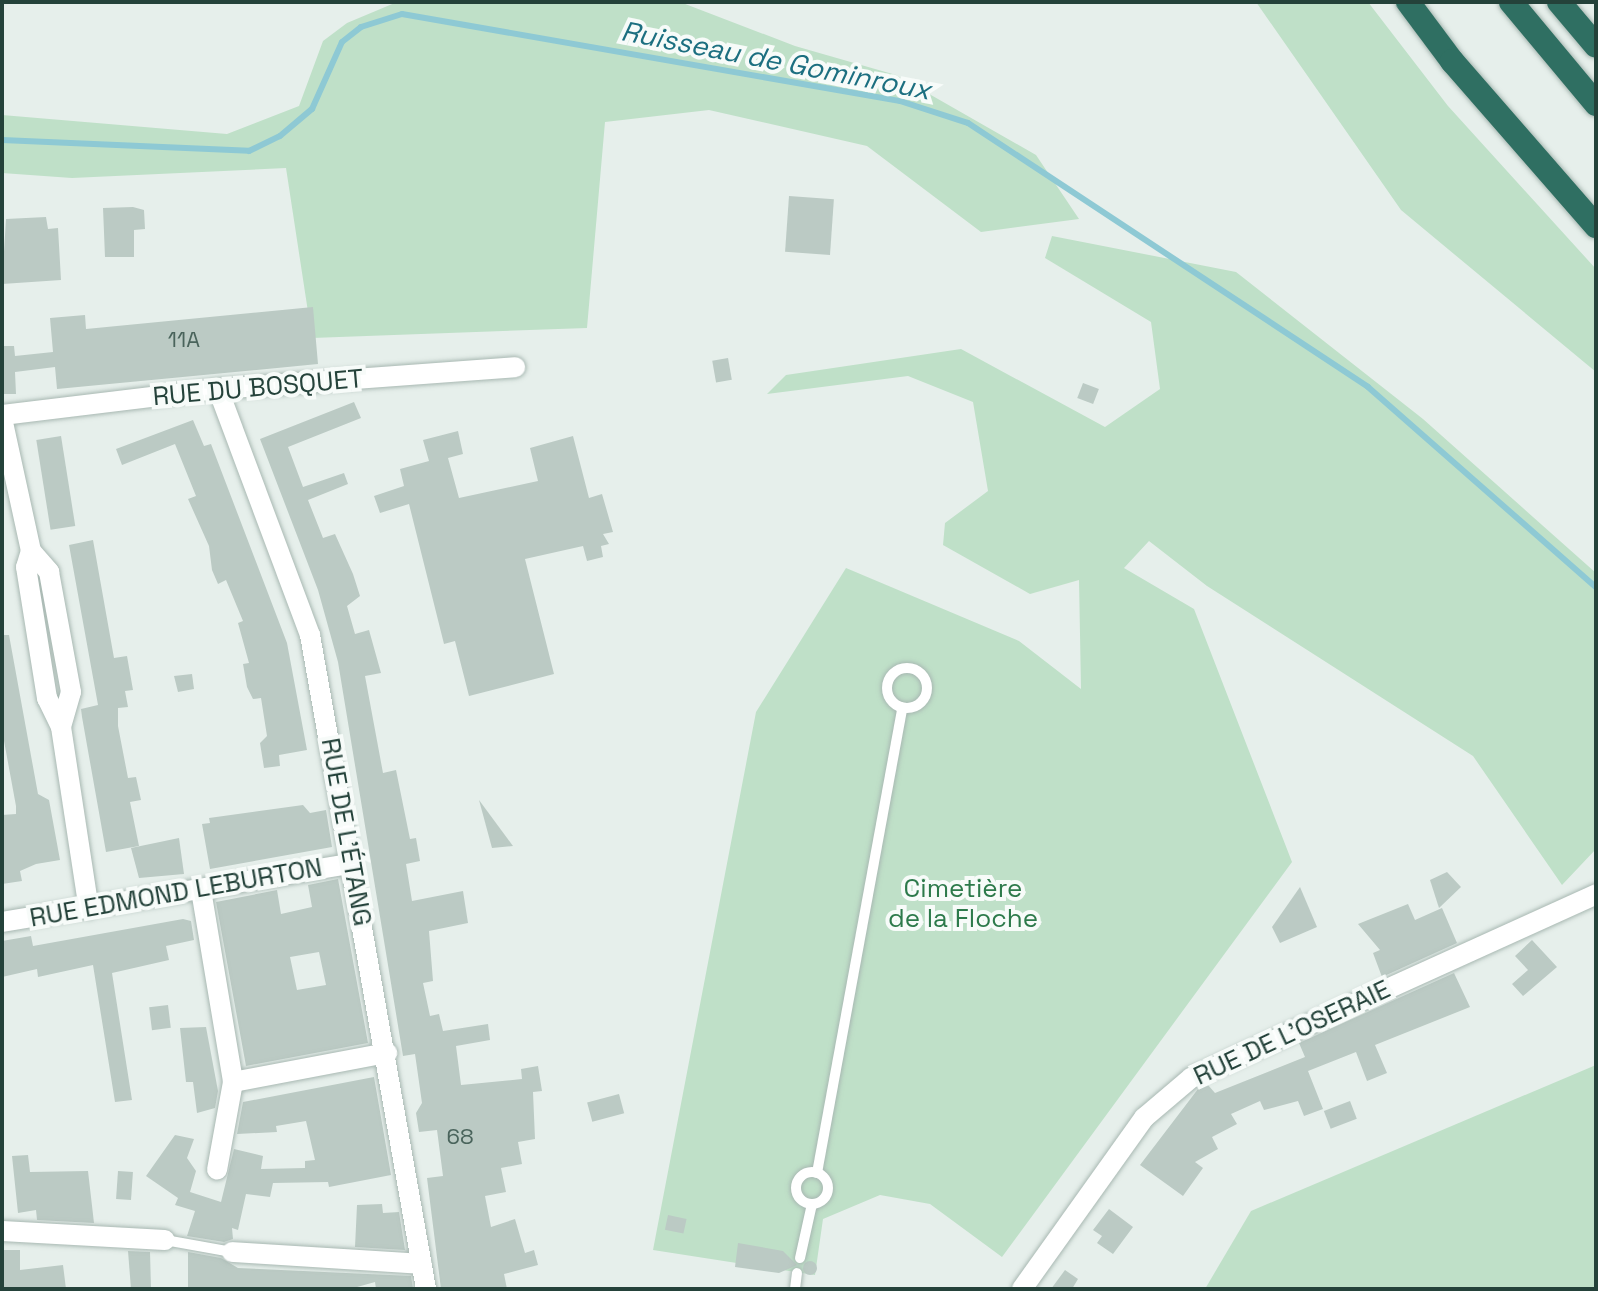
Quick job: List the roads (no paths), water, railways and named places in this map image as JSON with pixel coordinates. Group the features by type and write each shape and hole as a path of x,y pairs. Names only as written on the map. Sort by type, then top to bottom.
{"highway":[{"path":"1408,2 1452,61 1596,226"},
{"path":"1511,2 1596,104"},
{"path":"1559,2 1596,46"}],"street":[{"name":"RUE DU BOSQUET","path":"2,416 218,389 515,367"},
{"name":"RUE DE L'ÉTANG","path":"218,389 310,635 387,1053 426,1289"},
{"path":"2,416 31,551 26,567 47,698 61,727 89,909"},
{"name":"RUE EDMOND LEBURTON","path":"2,922 350,864"},
{"path":"201,890 233,1082 217,1170"},
{"name":"RUE DE L'OSERAIE","path":"1022,1289 1144,1118 1191,1078 1596,894"},
{"path":"233,1082 387,1053"},
{"path":"2,1231 165,1240"},
{"path":"232,1252 422,1264"}],"lane":[{"path":"817,1173 804,1175 796,1185 802,1200 812,1204 823,1200 828,1188 817,1173 902,708"},
{"path":"800,1258 812,1204"},
{"path":"165,1240 232,1252"},
{"path":"795,1289 797,1273"}],"waterway":[{"name":"Ruisseau de Gominroux","path":"2,140 249,151 280,136 312,109 342,42 361,27 402,14 900,101 968,123 1368,387 1596,587"}],"park label":[{"name":"Cimetière de la Floche","path":"963,904"}]}
